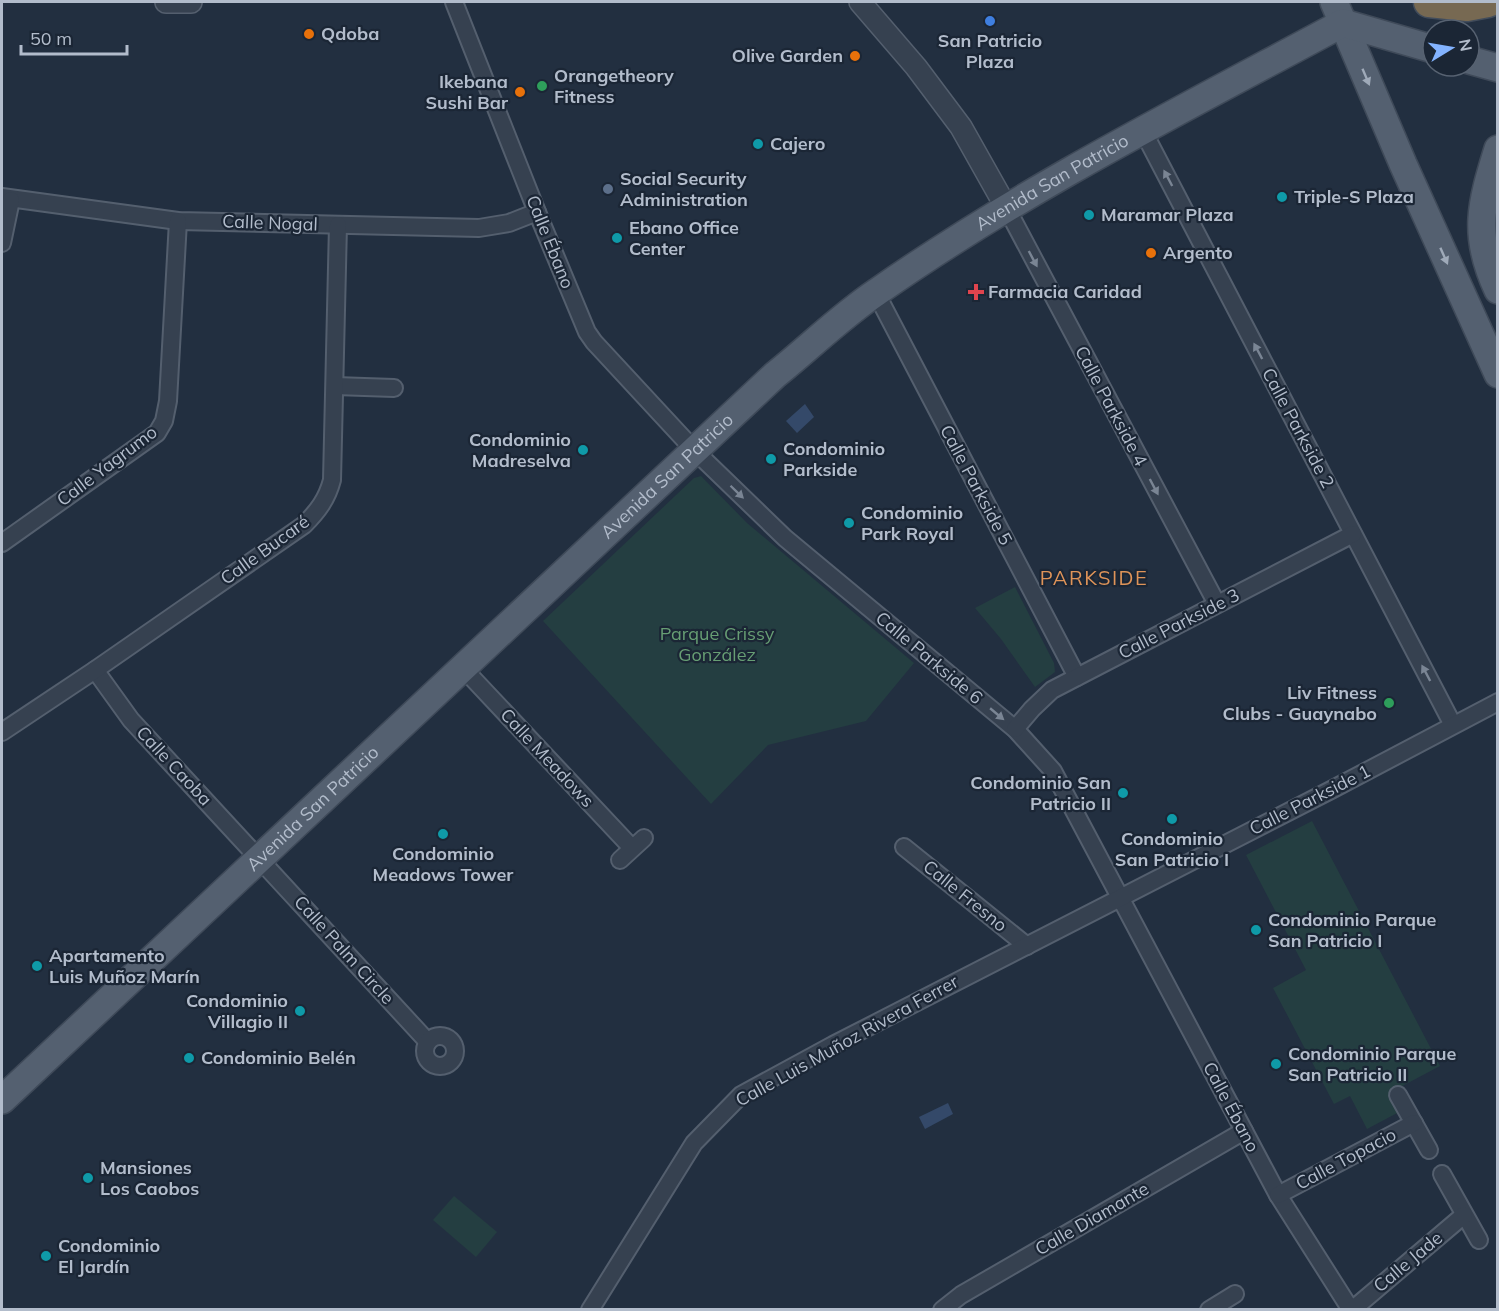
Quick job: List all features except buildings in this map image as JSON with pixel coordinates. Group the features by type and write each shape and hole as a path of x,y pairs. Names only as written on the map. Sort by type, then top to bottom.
{"highway":[{"path":"1429,2 1467,6 1488,2"}],"main road":[{"name":"Avenida San Patricio","path":"2,1100 775,375 876,293 1006,207 1143,131 1339,12"},
{"path":"1339,12 1421,44"},
{"path":"1339,12 1463,301 1497,374"},
{"path":"1481,63 1497,68"},
{"path":"1497,149 1482,204 1480,224 1484,252 1497,290"}],"street":[{"path":"166,2 191,2"},
{"name":"Calle Ébano","path":"454,2 587,332 618,370 695,451"},
{"path":"860,2 916,68 961,127 1006,207"},
{"name":"Calle Parkside 2","path":"1143,131 1453,725"},
{"path":"2,243 6,198"},
{"name":"Calle Nogal","path":"6,198 178,221 480,228 509,223 537,212"},
{"name":"Calle Parkside 4","path":"1006,207 1217,604"},
{"name":"Calle Yagrumo","path":"2,543 157,433 164,421 168,401 178,221"},
{"name":"Calle Bucaré","path":"2,732 304,525 327,497 332,480 338,225"},
{"name":"Calle Parkside 5","path":"876,293 1077,677"},
{"path":"335,386 394,388"},
{"name":"Calle Parkside 6","path":"695,451 785,538 1015,729 1053,771 1122,897"},
{"name":"Calle Parkside 3","path":"1015,729 1052,690 1353,534"},
{"name":"Calle Meadows","path":"462,668 632,849"},
{"name":"Calle Caoba","path":"95,670 131,720 260,858"},
{"name":"Calle Parkside 1","path":"1122,897 1497,702"},
{"name":"Calle Fresno","path":"904,847 1027,946"},
{"name":"Calle Palm Circle","path":"260,858 428,1042"},
{"name":"Calle Ébano","path":"1122,897 1278,1195 1352,1310"},
{"name":"Calle Luis Muñoz Rivera Ferrer","path":"590,1310 694,1143 741,1095 833,1045 1122,897"},
{"name":"Calle Topacio","path":"1398,1095 1429,1150"},
{"name":"Calle Topacio","path":"1278,1195 1414,1123"},
{"name":"Calle Diamante","path":"942,1310 961,1295 1244,1131"},
{"path":"1442,1174 1479,1240"},
{"name":"Calle Jade","path":"1352,1310 1464,1215"},
{"path":"1209,1310 1235,1294"}],"green space":[{"name":"Parque Crissy González","path":"701,476 747,523 914,663 866,721 768,745 711,804 543,621 694,478"},
{"path":"1015,587 1054,663 1055,672 1035,687 1001,639 975,608"},
{"path":"1312,821 1440,1066 1391,1092 1401,1111 1367,1129 1350,1096 1334,1104 1273,988 1306,970 1246,855"},
{"path":"454,1196 497,1232 476,1257 433,1220"}],"water":[{"path":"805,404 814,417 797,433 786,421"},
{"path":"948,1103 953,1114 925,1129 919,1117"}],"place":[{"name":"San Patricio Plaza","path":"990,21"},
{"name":"Qdoba","path":"309,34"},
{"name":"Olive Garden","path":"855,56"},
{"name":"Orangetheory Fitness","path":"542,86"},
{"name":"Ikebana Sushi Bar","path":"520,92"},
{"name":"Cajero","path":"758,144"},
{"name":"Social Security Administration","path":"608,189"},
{"name":"Triple-S Plaza","path":"1282,197"},
{"name":"Maramar Plaza","path":"1089,215"},
{"name":"Ebano Office Center","path":"617,238"},
{"name":"Argento","path":"1151,253"},
{"name":"Farmacia Caridad","path":"976,292"},
{"name":"Condominio Madreselva","path":"583,450"},
{"name":"Condominio Parkside","path":"771,459"},
{"name":"Condominio Park Royal","path":"849,523"},
{"name":"Liv Fitness Clubs - Guaynabo","path":"1389,703"},
{"name":"Condominio San Patricio II","path":"1123,793"},
{"name":"Condominio San Patricio I","path":"1172,819"},
{"name":"Condominio Meadows Tower","path":"443,834"},
{"name":"Condominio Parque San Patricio I","path":"1256,930"},
{"name":"Apartamento Luis Muñoz Marín","path":"37,966"},
{"name":"Condominio Villagio II","path":"300,1011"},
{"name":"Condominio Belén","path":"189,1058"},
{"name":"Condominio Parque San Patricio II","path":"1276,1064"},
{"name":"Mansiones Los Caobos","path":"88,1178"},
{"name":"Condominio El Jardín","path":"46,1256"}],"district":[{"name":"PARKSIDE","path":"1094,578"}]}
